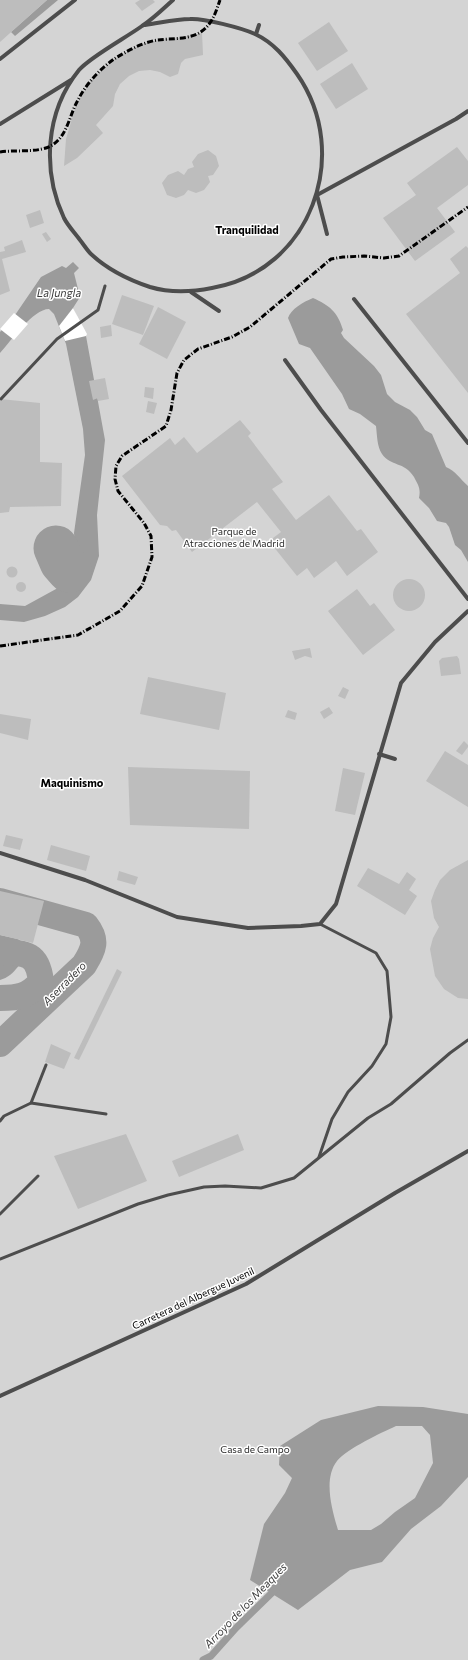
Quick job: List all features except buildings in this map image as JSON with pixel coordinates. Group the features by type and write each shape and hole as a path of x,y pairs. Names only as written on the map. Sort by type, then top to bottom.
{"street":[{"path":"0,59 75,0"},
{"path":"145,25 192,18 256,34 279,49 305,86 320,124 323,160 318,195 293,242 264,268 230,285 191,292 158,289 126,279 91,254 65,220 52,186 49,149 56,113 72,80 81,67 145,25 173,0"},
{"path":"256,34 259,25"},
{"path":"0,124 72,80"},
{"path":"318,195 456,119 468,110"},
{"path":"318,195 327,234"},
{"path":"191,292 219,310"},
{"path":"354,299 468,443"},
{"path":"285,360 321,410 468,599"},
{"path":"0,853 85,880 176,917 248,928 320,924 336,904 401,683 435,642 468,611"},
{"path":"379,754 395,759"},
{"name":"Carretera del Albergue Juvenil","path":"0,1396 246,1284 395,1193 468,1152"}],"lane":[{"path":"1,399 57,339 98,310 105,286"},
{"path":"318,1159 332,1119 340,1105 348,1092 372,1066 386,1044 391,1017 387,971 376,953 320,924"},
{"path":"0,1259 138,1204 204,1187 225,1186 261,1188 294,1178 368,1118 391,1104 450,1053 468,1040"},
{"path":"31,1104 46,1065"},
{"path":"0,1121 4,1116 31,1104 106,1114"},
{"path":"0,1214 38,1176"}],"green space":[{"name":"Parque de Atracciones de Madrid","path":"0,0 468,0 468,1660 0,1660"}],"water":[{"path":"47,0 58,0 15,36 11,32"},
{"name":"La Jungla","path":"73,262 79,268 74,273 80,297 73,308 86,336 105,440 97,515 99,556 91,580 78,597 65,607 45,616 24,622 0,620 0,604 25,606 56,589 73,564 76,553 74,533 85,455 83,429 66,344 54,314 49,309 43,310 36,314 23,326 0,353 0,332 13,318 41,277 62,266 66,268"},
{"path":"313,298 324,303 336,314 343,330 341,333 344,338 374,366 381,375 387,394 395,402 410,410 417,417 425,430 432,434 446,467 455,473 468,486 468,562 461,550 455,545 449,527 446,523 437,521 429,508 419,498 419,487 414,477 406,468 389,461 382,454 378,444 376,426 360,414 349,409 342,394 310,348 299,344 288,318 298,306"},
{"path":"0,935 18,939 28,947 18,967 10,975 0,980"},
{"path":"378,1406 423,1407 468,1414 468,1477 441,1506 411,1529 382,1562 350,1570 298,1610 250,1580 264,1524 285,1493 292,1478 279,1465 280,1446 321,1420","holes":["396,1426 422,1426 430,1435 433,1463 415,1498 371,1530 338,1530 330,1495 330,1477 337,1461 357,1446"]}],"pier":[{"path":"73,308 87,334 86,336 65,341 59,326"},
{"path":"14,313 28,324 14,340 0,329"}],"waterway":[{"path":"56,548 62,562 69,570"},
{"name":"Aserradero","path":"0,901 86,925 90,930 93,940 92,949 84,965 0,1044"},
{"name":"Aserradero","path":"0,952 17,953 29,956 37,965 41,982 32,990 18,997 0,998"},
{"name":"Arroyo de los Meaques","path":"203,1660 211,1656 236,1628 278,1587"}],"railway":[{"path":"0,152 37,150 57,142 66,129 81,94 104,67 114,59 135,47 158,40 186,37 197,34 206,28 211,21 220,0"},
{"path":"0,646 78,635 120,611 142,586 152,557 151,536 144,523 118,491 115,479 116,466 122,456 166,426 171,410 177,373 184,360 198,349 232,337 250,327 331,259 364,256 384,258 399,256 468,207"}],"district":[{"name":"Tranquilidad","path":"247,229"},
{"name":"Maquinismo","path":"72,782"}],"park label":[{"name":"Casa de Campo","path":"255,1449"}]}
